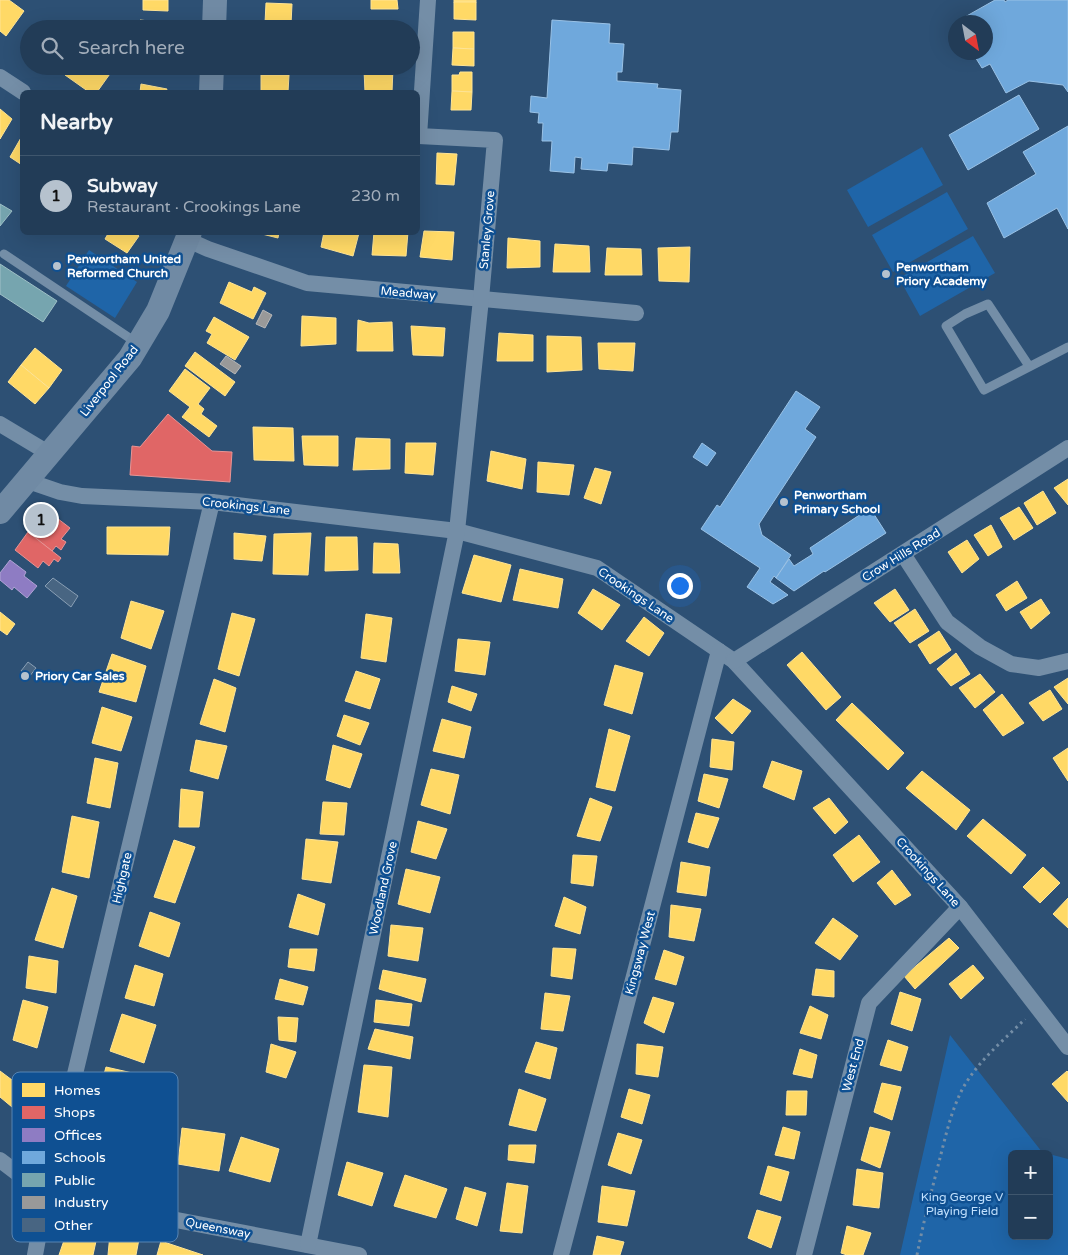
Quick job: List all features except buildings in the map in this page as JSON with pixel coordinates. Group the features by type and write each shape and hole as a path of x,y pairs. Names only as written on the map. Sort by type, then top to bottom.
{"street":[{"path":"214,20 215,0"},
{"name":"Stanley Grove","path":"420,121 428,0"},
{"path":"211,90 212,75"},
{"path":"0,78 20,91"},
{"name":"Stanley Grove","path":"420,136 495,140 457,531"},
{"name":"Meadway","path":"189,236 208,250 307,284 636,313"},
{"name":"Liverpool Road","path":"0,512 139,345 158,310 189,236"},
{"path":"0,424 50,454"},
{"name":"Crow Hills Road","path":"734,661 1068,448"},
{"name":"Crookings Lane","path":"25,480 60,492 82,496 212,502 457,531 597,568 734,661 960,907 1068,1047"},
{"name":"Highgate","path":"75,1072 212,502"},
{"name":"Woodland Grove","path":"307,1250 457,531"},
{"path":"903,554 947,622 980,647 1011,664 1039,668 1068,661"},
{"name":"Kingsway West","path":"561,1255 720,651"},
{"name":"West End","path":"804,1255 869,1004 960,907"},
{"name":"Queensway","path":"0,1160 12,1169"},
{"name":"Queensway","path":"178,1223 307,1250 359,1255"},
{"name":"Highgate","path":"35,1255 37,1242"}],"lane":[{"path":"4,254 139,345"},
{"path":"1029,366 988,304 946,326 984,390 1068,347"}],"path":[{"path":"917,1255 949,1125 969,1077 986,1057 1037,1007"}],"green space":[{"path":"922,147 943,185 868,227 847,190"},
{"path":"947,192 968,229 893,272 872,235"},
{"path":"973,236 995,273 920,316 899,278"},
{"path":"89,250 137,282 115,318 66,286"},
{"name":"King George V Playing Field","path":"950,1035 1040,1150 1008,1150 1008,1240 1053,1240 1053,1155 1068,1159 1068,1255 900,1255"}],"place":[{"name":"Penwortham United Reformed Church","path":"57,266"},
{"name":"Penwortham Priory Academy","path":"886,274"},
{"name":"Penwortham Primary School","path":"784,502"},
{"name":"Subway","path":"41,520"},
{"name":"Priory Car Sales","path":"25,676"}]}
